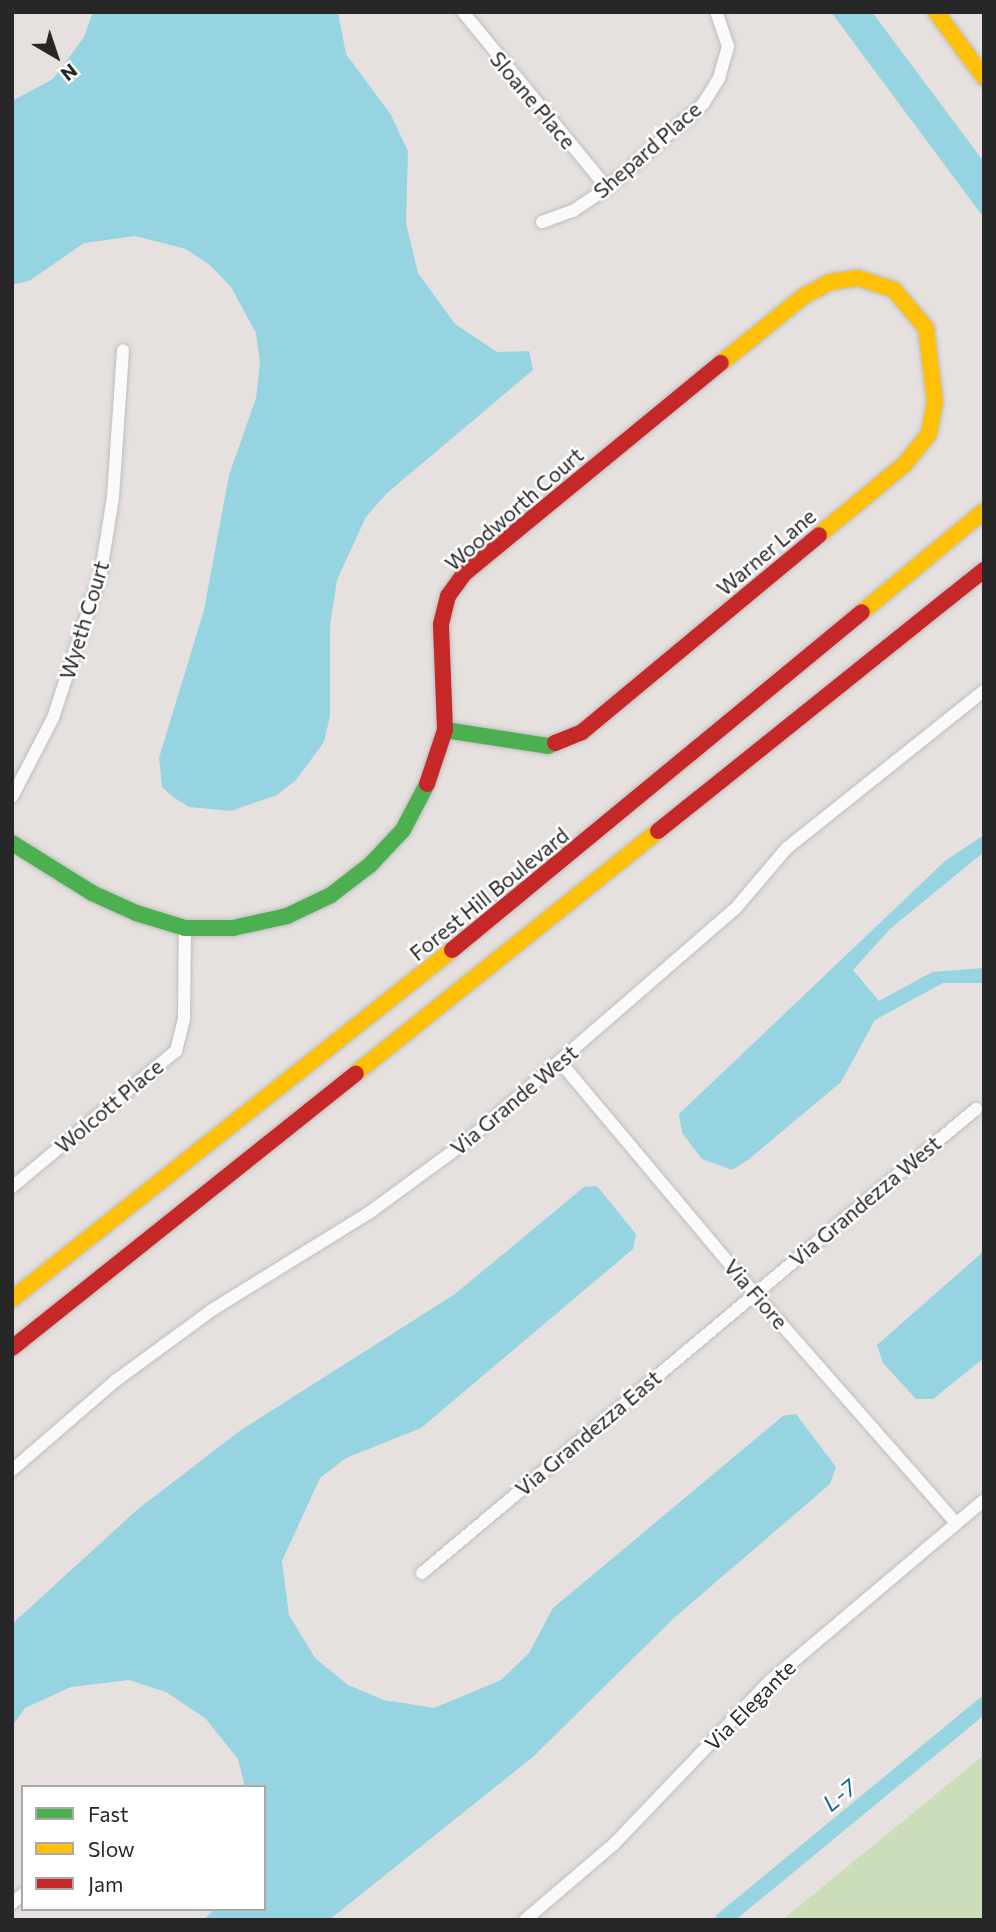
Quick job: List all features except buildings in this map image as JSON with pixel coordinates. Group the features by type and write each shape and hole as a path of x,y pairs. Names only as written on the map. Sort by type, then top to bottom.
{"main road":[{"path":"936,12 984,77"},
{"name":"Woodworth Court","path":"12,844 92,893 136,913 185,928 233,928 286,916 341,888 370,865 403,830 426,787 445,730 441,624 448,596 465,573 804,296 830,282 858,278"},
{"name":"Warner Lane","path":"445,730 548,746 582,732 905,464 929,434 934,402 926,328 894,290 858,278"},
{"name":"Forest Hill Boulevard","path":"12,1299 143,1191 387,1004 984,511"},
{"path":"12,1348 984,570"}],"street":[{"name":"Sloane Place","path":"463,12 607,188"},
{"name":"Shepard Place","path":"542,222 573,211 607,188 703,104 719,78 728,46 716,12"},
{"name":"Wyeth Court","path":"12,797 53,718 101,572 113,497 124,349"},
{"name":"Via Grande West","path":"12,1470 115,1381 212,1310 370,1212 467,1141 561,1063 735,909 787,848 984,691"},
{"name":"Wolcott Place","path":"12,1187 176,1051 184,1019 185,928"},
{"name":"Via Fiore","path":"561,1063 754,1293 955,1521"},
{"name":"Via Grandezza West","path":"754,1293 976,1108"},
{"name":"Via Grandezza East","path":"422,1573 754,1293"},
{"name":"Via Elegante","path":"525,1920 614,1844 770,1681 955,1521 984,1500"}],"green space":[{"path":"984,1755 984,1920 782,1920"}],"water":[{"path":"93,12 338,12 346,54 391,115 408,151 406,223 418,273 455,324 497,352 529,351 533,370 387,493 366,517 337,580 330,626 330,716 324,742 296,780 277,795 231,811 189,807 173,797 162,787 159,758 204,610 229,475 256,398 260,363 256,333 231,287 211,266 186,249 135,236 84,243 29,281 12,285 12,101 53,79 84,37"},
{"path":"831,12 872,12 984,162 984,218"},
{"path":"984,835 984,852 891,928 853,970 879,1001 932,972 984,968 984,983 943,983 875,1020 841,1082 748,1160 732,1170 702,1159 682,1133 679,1114 945,861"},
{"path":"597,1186 636,1234 633,1249 421,1428 346,1458 320,1478 282,1561 289,1615 315,1658 348,1685 384,1700 434,1708 501,1680 529,1653 553,1608 783,1416 796,1414 836,1467 830,1484 674,1618 534,1756 329,1920 203,1920 213,1911 266,1911 266,1785 244,1785 238,1759 205,1718 166,1692 129,1680 71,1687 25,1708 12,1726 12,1624 138,1509 241,1430 455,1294 584,1187"},
{"path":"984,1251 984,1358 933,1399 916,1399 883,1363 877,1345"}],"waterway":[{"name":"L-7","path":"723,1920 984,1705"}],"traffic: fast":[{"path":"445,730 548,746 555,743"},
{"path":"12,843 92,893 136,913 185,928 233,928 287,916 331,895 370,865 403,830 427,784"}],"traffic: slow":[{"path":"936,12 984,77"},
{"path":"721,363 804,296 830,282 858,278 894,290 926,328 935,402 929,434 905,464 819,535"},
{"path":"862,612 984,511"},
{"path":"356,1073 658,831"},
{"path":"12,1299 452,950"}],"traffic: jam":[{"path":"427,784 445,730 441,624 448,596 465,573 721,363"},
{"path":"555,743 582,732 819,535"},
{"path":"658,831 984,570"},
{"path":"452,950 862,612"},
{"path":"12,1348 356,1073"}]}
